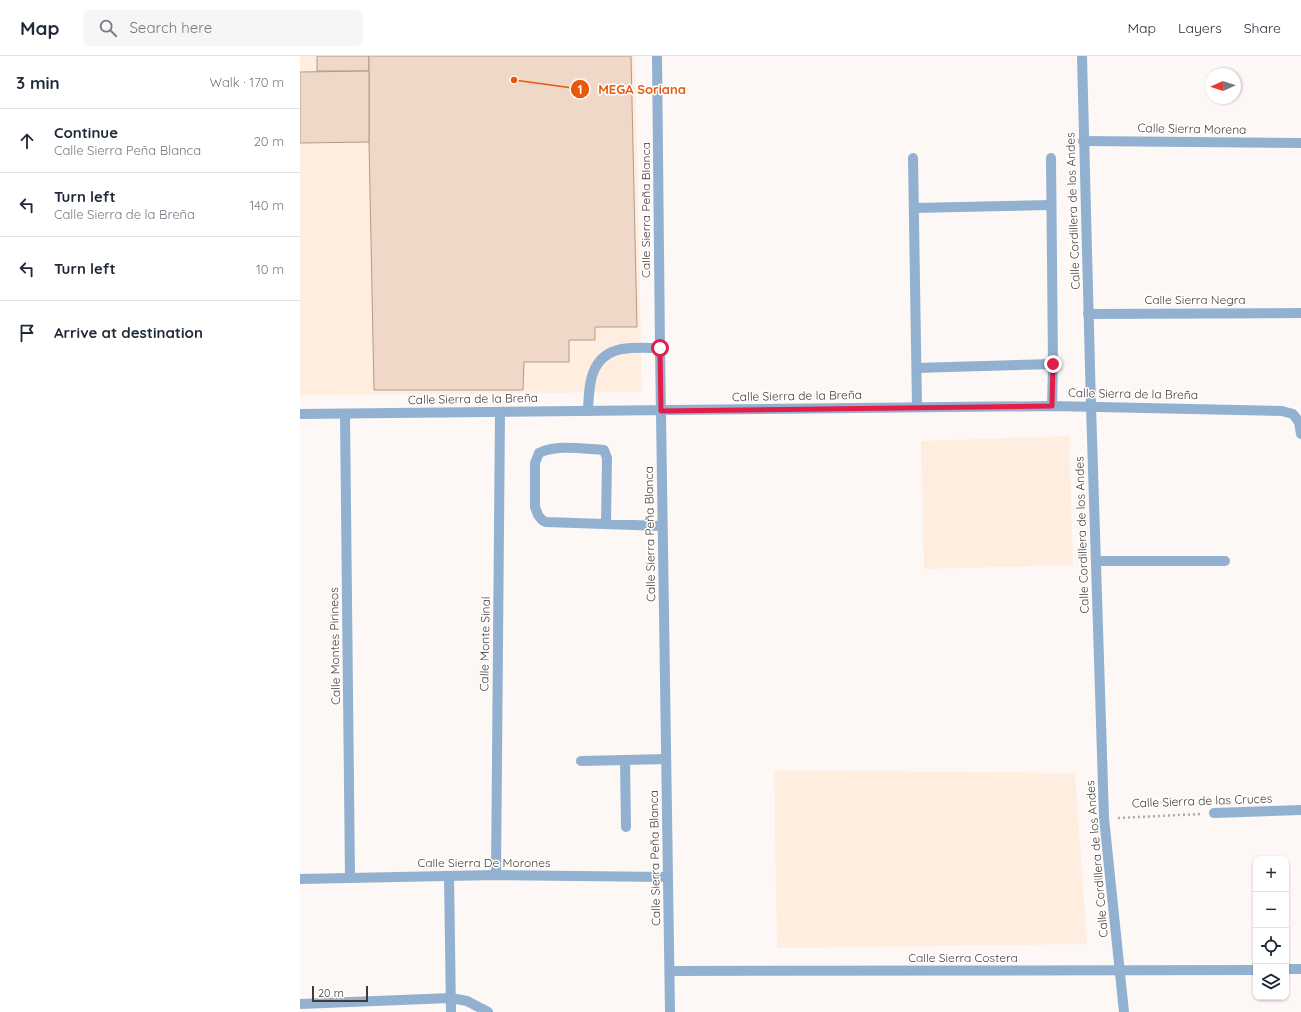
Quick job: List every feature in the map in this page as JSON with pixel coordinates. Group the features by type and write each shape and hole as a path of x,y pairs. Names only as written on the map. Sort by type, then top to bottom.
{"street":[{"name":"Calle Sierra Peña Blanca","path":"657,56 662,526 670,1012"},
{"name":"Calle Cordillera de los Andes","path":"1082,56 1088,314 1104,818 1124,1012"},
{"name":"Calle Sierra Morena","path":"1084,141 1301,143"},
{"path":"913,158 917,408"},
{"path":"1051,158 1054,323 1052,406"},
{"path":"914,208 1051,205"},
{"name":"Calle Sierra Negra","path":"1088,314 1301,313"},
{"path":"588,411 591,375 602,358 612,352 624,349 660,348"},
{"path":"917,368 1053,364"},
{"name":"Calle Sierra de la Breña","path":"300,414 1091,406 1282,411 1293,414 1299,422 1301,434"},
{"name":"Calle Monte Sinaí","path":"496,875 500,412"},
{"name":"Calle Montes Pirineos","path":"345,414 350,878"},
{"path":"606,524 607,458 604,450 554,448 539,453 536,463 535,507 542,520 546,522 662,526"},
{"path":"1096,561 1225,561"},
{"path":"581,761 666,759"},
{"path":"625,760 626,827"},
{"name":"Calle Sierra de las Cruces","path":"1214,813 1301,810"},
{"name":"Calle Sierra De Morones","path":"300,878 496,875 667,877"},
{"path":"449,876 451,1012"},
{"path":"1289,969 1301,969"},
{"name":"Calle Sierra Costera","path":"670,971 1253,970"},
{"path":"300,1004 451,998 467,1001 488,1012"}],"path":[{"name":"Calle Sierra de las Cruces","path":"1104,818 1214,813"}],"shaded area":[{"path":"300,56 635,56 642,392 300,395"},
{"path":"1069,436 1073,565 924,569 921,441"},
{"path":"774,770 1075,773 1087,944 777,948"}],"building":[{"path":"317,56 369,56 369,71 317,71"},
{"path":"369,56 631,56 637,327 595,327 595,340 569,340 569,362 524,362 523,390 374,390 369,142"},
{"path":"369,71 369,142 300,143 300,72"}],"place":[{"name":"MEGA Soriana","path":"514,80"}],"route":[{"path":"660,348 661,411 1052,406 1053,364"}]}
